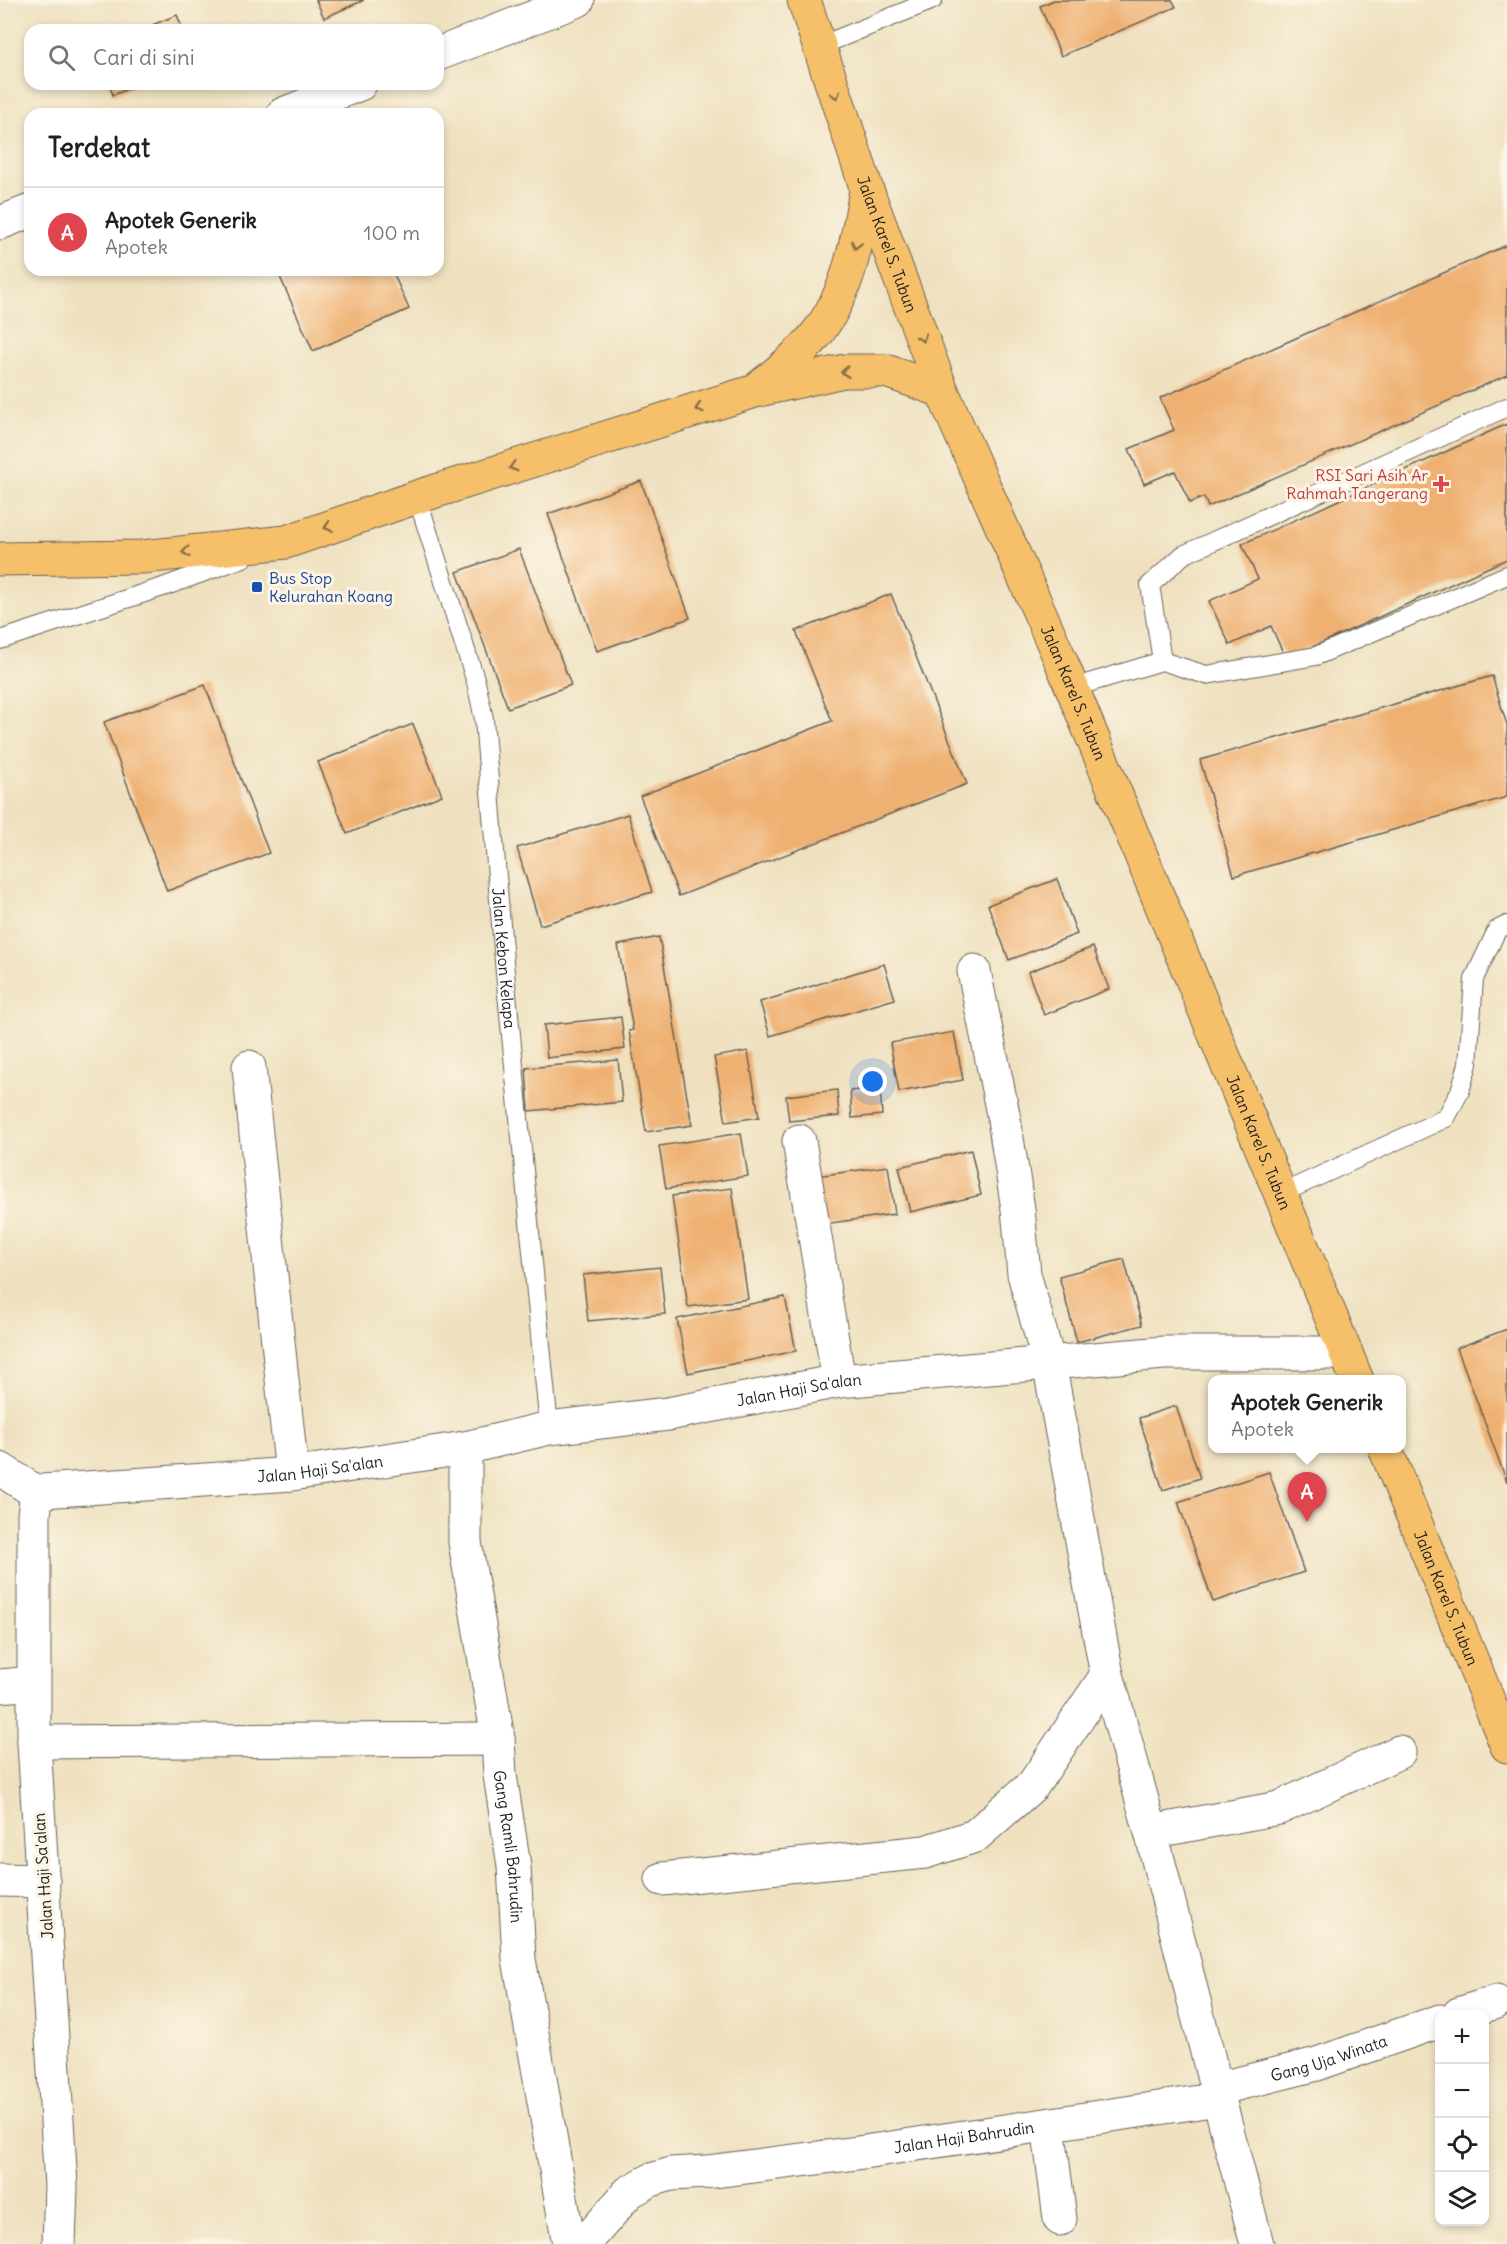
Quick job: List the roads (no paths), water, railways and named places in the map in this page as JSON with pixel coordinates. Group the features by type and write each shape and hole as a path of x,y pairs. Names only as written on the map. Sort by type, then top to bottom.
{"main road":[{"name":"Jalan Karel S. Tubun","path":"804,0 866,187 942,391 1072,688 1351,1366"},
{"path":"755,391 814,337 832,311 848,280 866,187"},
{"path":"0,559 142,557 286,542 417,497 755,391 844,371 886,371 942,391"},
{"name":"Jalan Karel S. Tubun","path":"1387,1453 1507,1746"}],"street":[{"path":"444,52 578,0"},
{"path":"298,108 345,90"},
{"path":"0,223 24,213"},
{"path":"974,971 1004,1119 1018,1209 1024,1274 1048,1363 1107,1674 1151,1832 1257,2244"},
{"path":"249,1067 292,1474"},
{"path":"799,1141 839,1381"},
{"name":"Jalan Haji Sa'alan","path":"59,2244 61,2186 34,1742 34,1515 39,1494 47,1491 292,1474 465,1448 549,1428 668,1413 839,1381 1164,1353 1351,1366"},
{"name":"Gang Ramli Bahrudin","path":"465,1448 465,1542 498,1739 500,1775 514,1866 519,1959 569,2244"},
{"path":"0,1469 39,1494"},
{"path":"662,1880 925,1852 975,1836 1034,1785 1107,1674"},
{"path":"0,1686 33,1683"},
{"path":"34,1742 498,1739"},
{"path":"1151,1832 1279,1808 1399,1752"},
{"path":"0,1880 43,1881"},
{"path":"1471,2010 1496,2002"},
{"name":"Gang Uja Winata","path":"1218,2094 1317,2064 1435,2023"},
{"name":"Jalan Haji Bahrudin","path":"584,2244 629,2192 651,2180 671,2174 707,2172 857,2153 1048,2125 1218,2094"},
{"path":"1048,2125 1060,2219"}],"lane":[{"path":"820,46 933,0"},
{"path":"1162,661 1150,585 1183,555 1507,406"},
{"name":"Jalan Kebon Kelapa","path":"417,497 476,682 484,719 505,973 549,1428"},
{"path":"0,640 163,587 286,542"},
{"path":"1072,688 1162,661 1206,675 1316,656 1507,575"},
{"path":"1280,1194 1446,1118 1460,1091 1468,1064 1474,979 1497,930 1507,925"}],"place":[{"name":"RSI Sari Asih Ar Rahmah Tangerang","path":"1441,484"},
{"name":"Bus Stop Kelurahan Koang","path":"257,587"},
{"name":"Apotek Generik","path":"1307,1522"}]}
